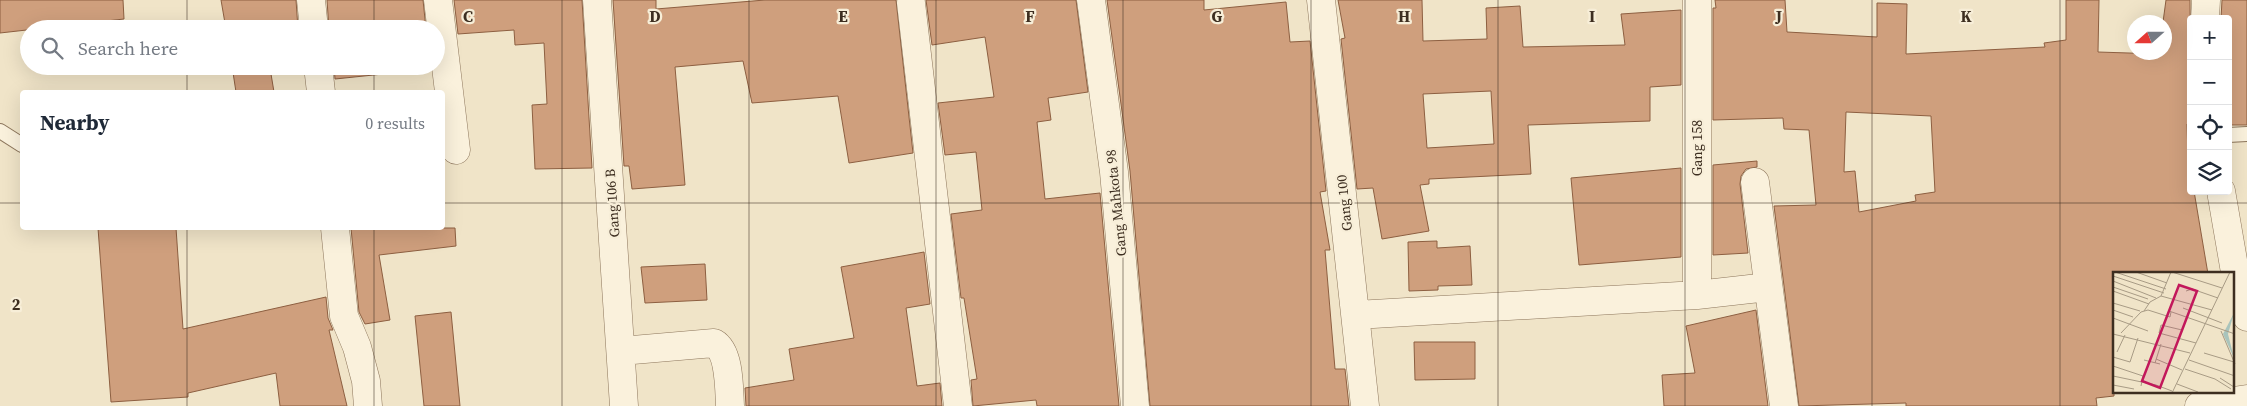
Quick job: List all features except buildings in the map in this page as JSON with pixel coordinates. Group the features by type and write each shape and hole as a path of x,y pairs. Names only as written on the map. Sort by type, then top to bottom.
{"street":[{"path":"311,0 313,20"},
{"path":"438,0 440,20"},
{"name":"Gang 106 B","path":"597,0 624,406"},
{"name":"Gang Mahkota 98","path":"1091,0 1114,172 1135,406"},
{"name":"Gang 100","path":"1321,0 1365,406"},
{"name":"Gang 158","path":"1697,0 1697,295"},
{"path":"2206,0 2206,15"},
{"path":"911,3 958,406"},
{"path":"445,58 456,150"},
{"path":"319,75 321,90"},
{"path":"1755,182 1784,406"},
{"path":"2222,195 2235,272 2247,317"},
{"path":"335,230 344,316 357,347 364,373 368,406"},
{"path":"1356,315 1697,295 1768,287"},
{"path":"621,351 714,343 724,353 730,406"},
{"path":"2199,406 2247,399"}],"lane":[{"path":"0,132 20,143"},
{"path":"2232,135 2247,134"}]}
